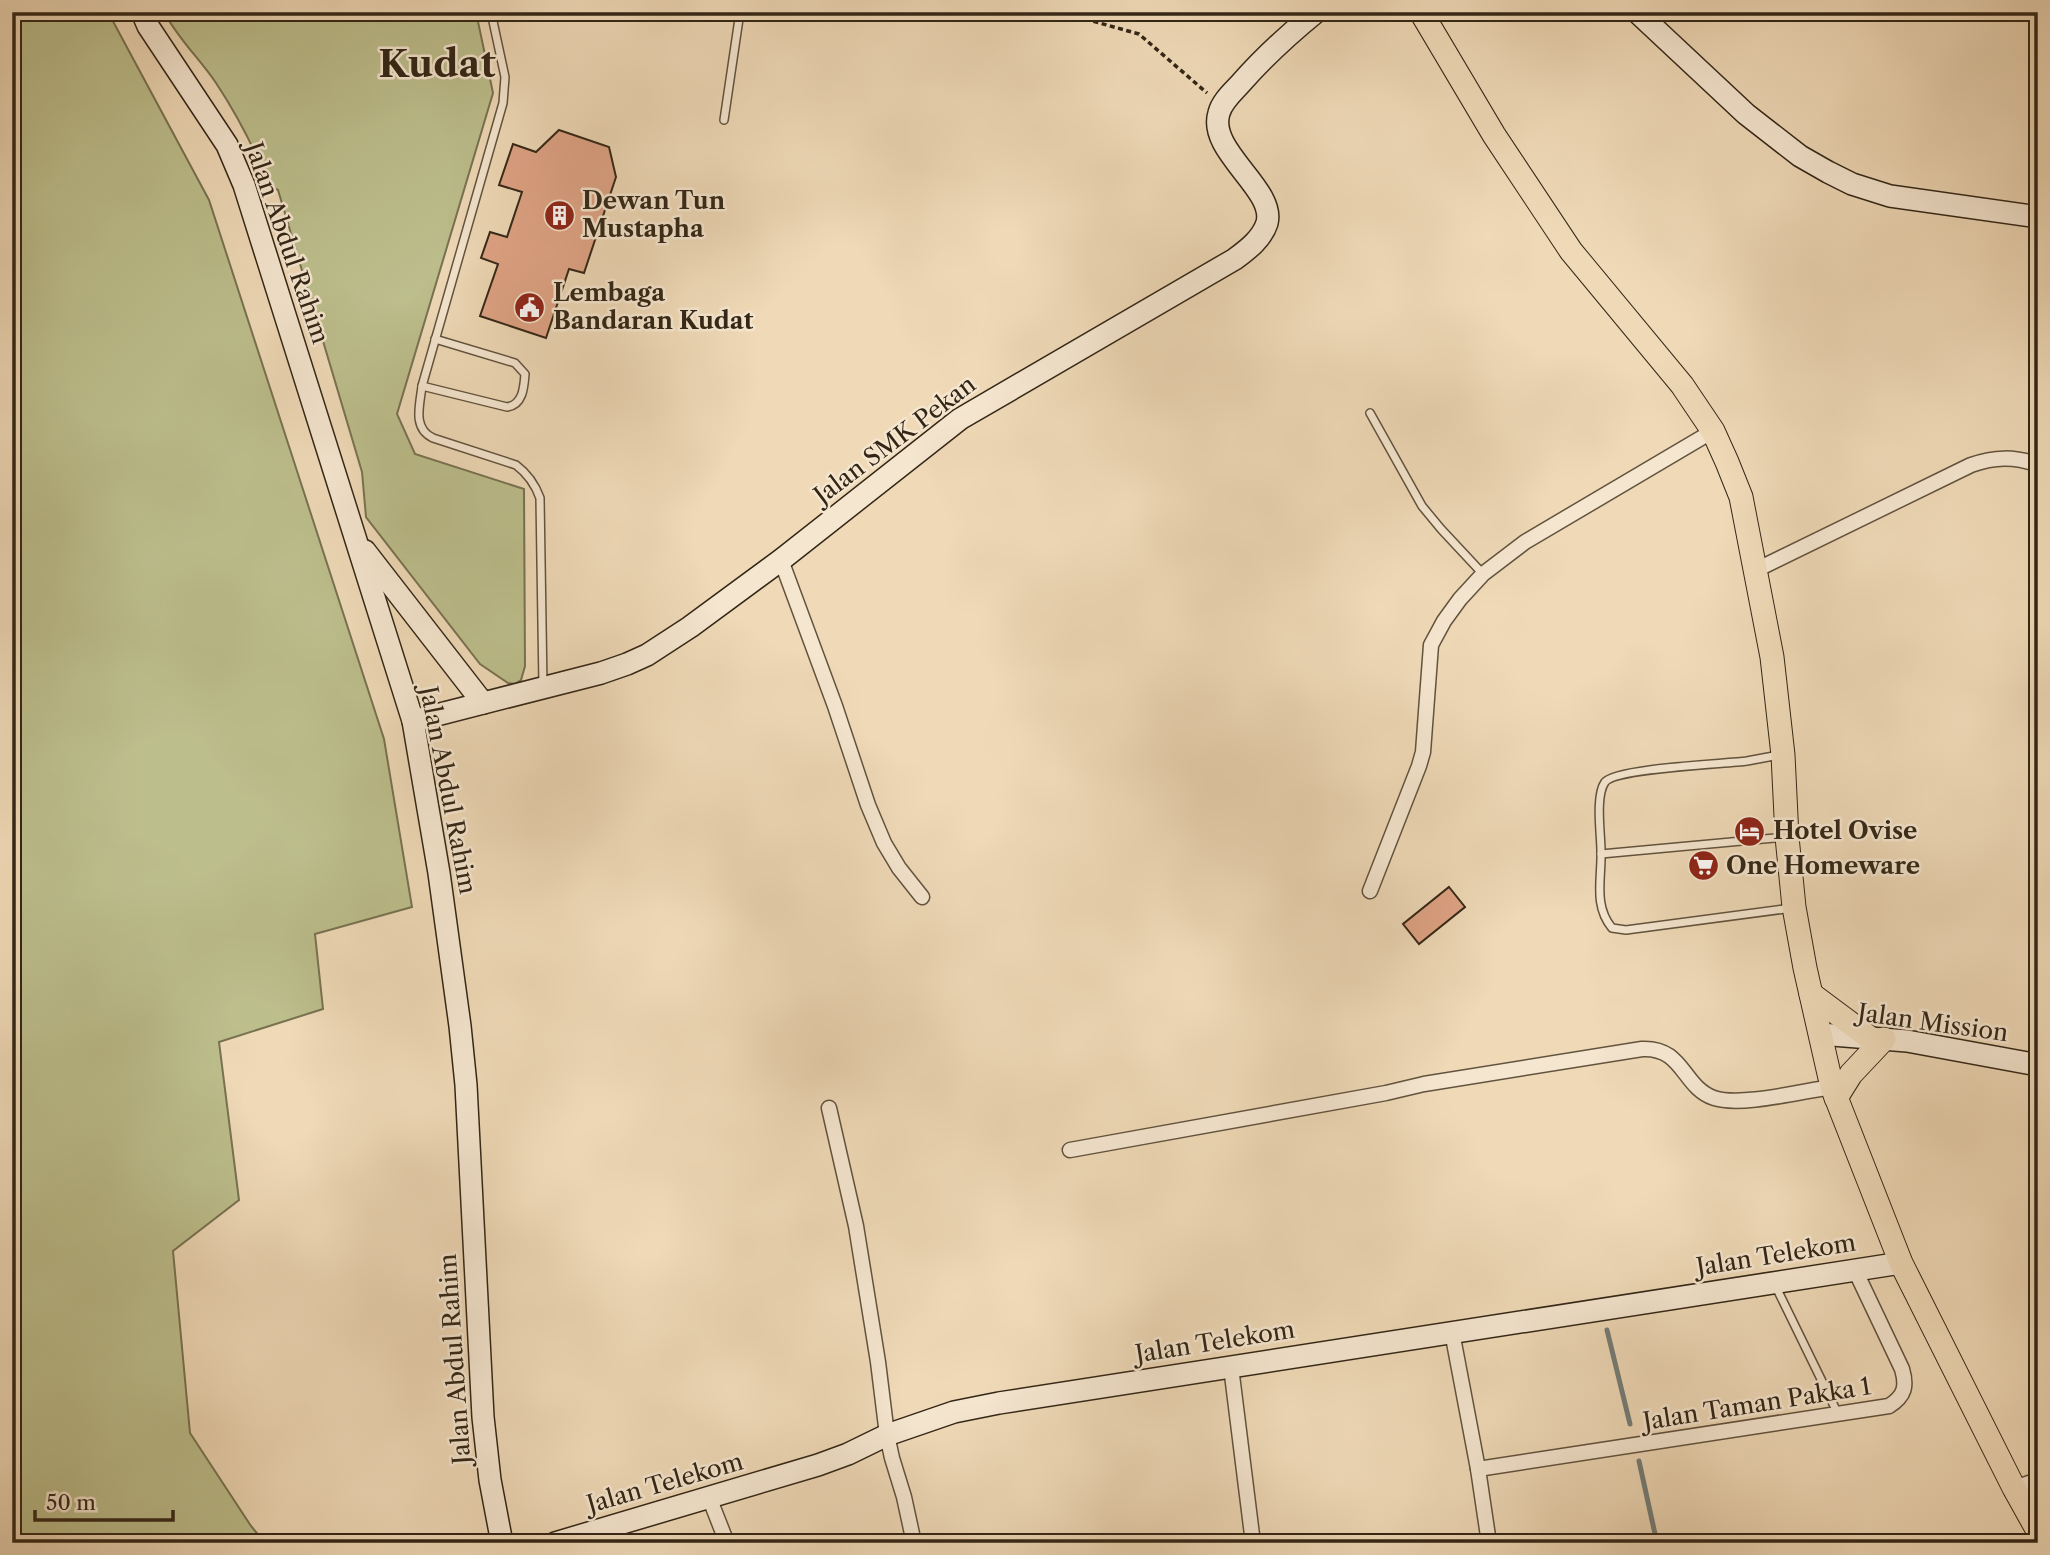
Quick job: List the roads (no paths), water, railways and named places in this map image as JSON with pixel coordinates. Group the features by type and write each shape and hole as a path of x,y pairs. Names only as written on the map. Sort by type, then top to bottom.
{"main road":[{"path":"1421,12 1493,135 1571,251 1682,385 1713,430 1741,497 1772,657 1783,755 1794,907 1834,1092 1901,1263 2038,1531"},
{"path":"1811,995 1877,1038 1834,1092"}],"street":[{"name":"Jalan Abdul Rahim","path":"142,12 148,26 227,145 244,185 412,721 444,901 460,1026 466,1085 482,1417 502,1543"},
{"name":"Jalan SMK Pekan","path":"412,721 614,669 647,655 781,560 960,419 1235,259 1260,237 1267,223 1268,212 1261,197 1221,139 1217,127 1218,116 1222,106 1259,63 1316,12"},
{"path":"1637,12 1746,114 1800,156 1828,172 1852,184 1890,196 2038,217"},
{"path":"1370,891 1423,752 1432,645 1460,598 1483,574 1525,542 1713,430"},
{"path":"1754,571 1987,459 2023,459 2038,465"},
{"path":"357,541 483,703"},
{"path":"781,560 884,844 922,897"},
{"name":"Jalan Mission","path":"1820,1034 1877,1038 1957,1049 2038,1065"},
{"path":"1070,1150 1424,1084 1642,1049 1655,1049 1675,1059 1695,1085 1716,1098 1741,1101 1834,1092"},
{"path":"829,1108 856,1226 887,1435 914,1543"},
{"name":"Jalan Telekom","path":"555,1543 828,1461 887,1435 976,1407 1901,1263"},
{"name":"Jalan Taman Pakka 1","path":"1478,1469 1889,1406 1905,1391 1902,1368 1855,1270"},
{"path":"1452,1332 1489,1543"},
{"path":"1231,1367 1252,1543"},
{"path":"2014,1488 2038,1480"},
{"path":"709,1497 727,1543"}],"lane":[{"path":"491,12 505,77 503,103 422,386 419,423 427,435 516,465 537,489 540,498 543,688"},
{"path":"724,120 740,12"},
{"path":"422,386 507,407 513,407 519,401 524,388 526,374 515,363 435,339"},
{"path":"1370,412 1422,506 1483,574"},
{"path":"1783,755 1636,771 1612,776 1605,781 1601,790 1600,812 1600,908 1612,928 1626,930 1794,907"},
{"path":"1601,854 1787,837"},
{"path":"1774,1282 1838,1415"}],"waterway":[{"path":"1607,1330 1630,1424"},
{"path":"1639,1461 1657,1543"}],"place":[{"name":"Dewan Tun Mustapha","path":"559,215"},
{"name":"Lembaga Bandaran Kudat","path":"530,307"},
{"name":"Hotel Ovise","path":"1750,831"},
{"name":"One Homeware","path":"1703,866"}],"district":[{"name":"Kudat","path":"437,64"}]}
